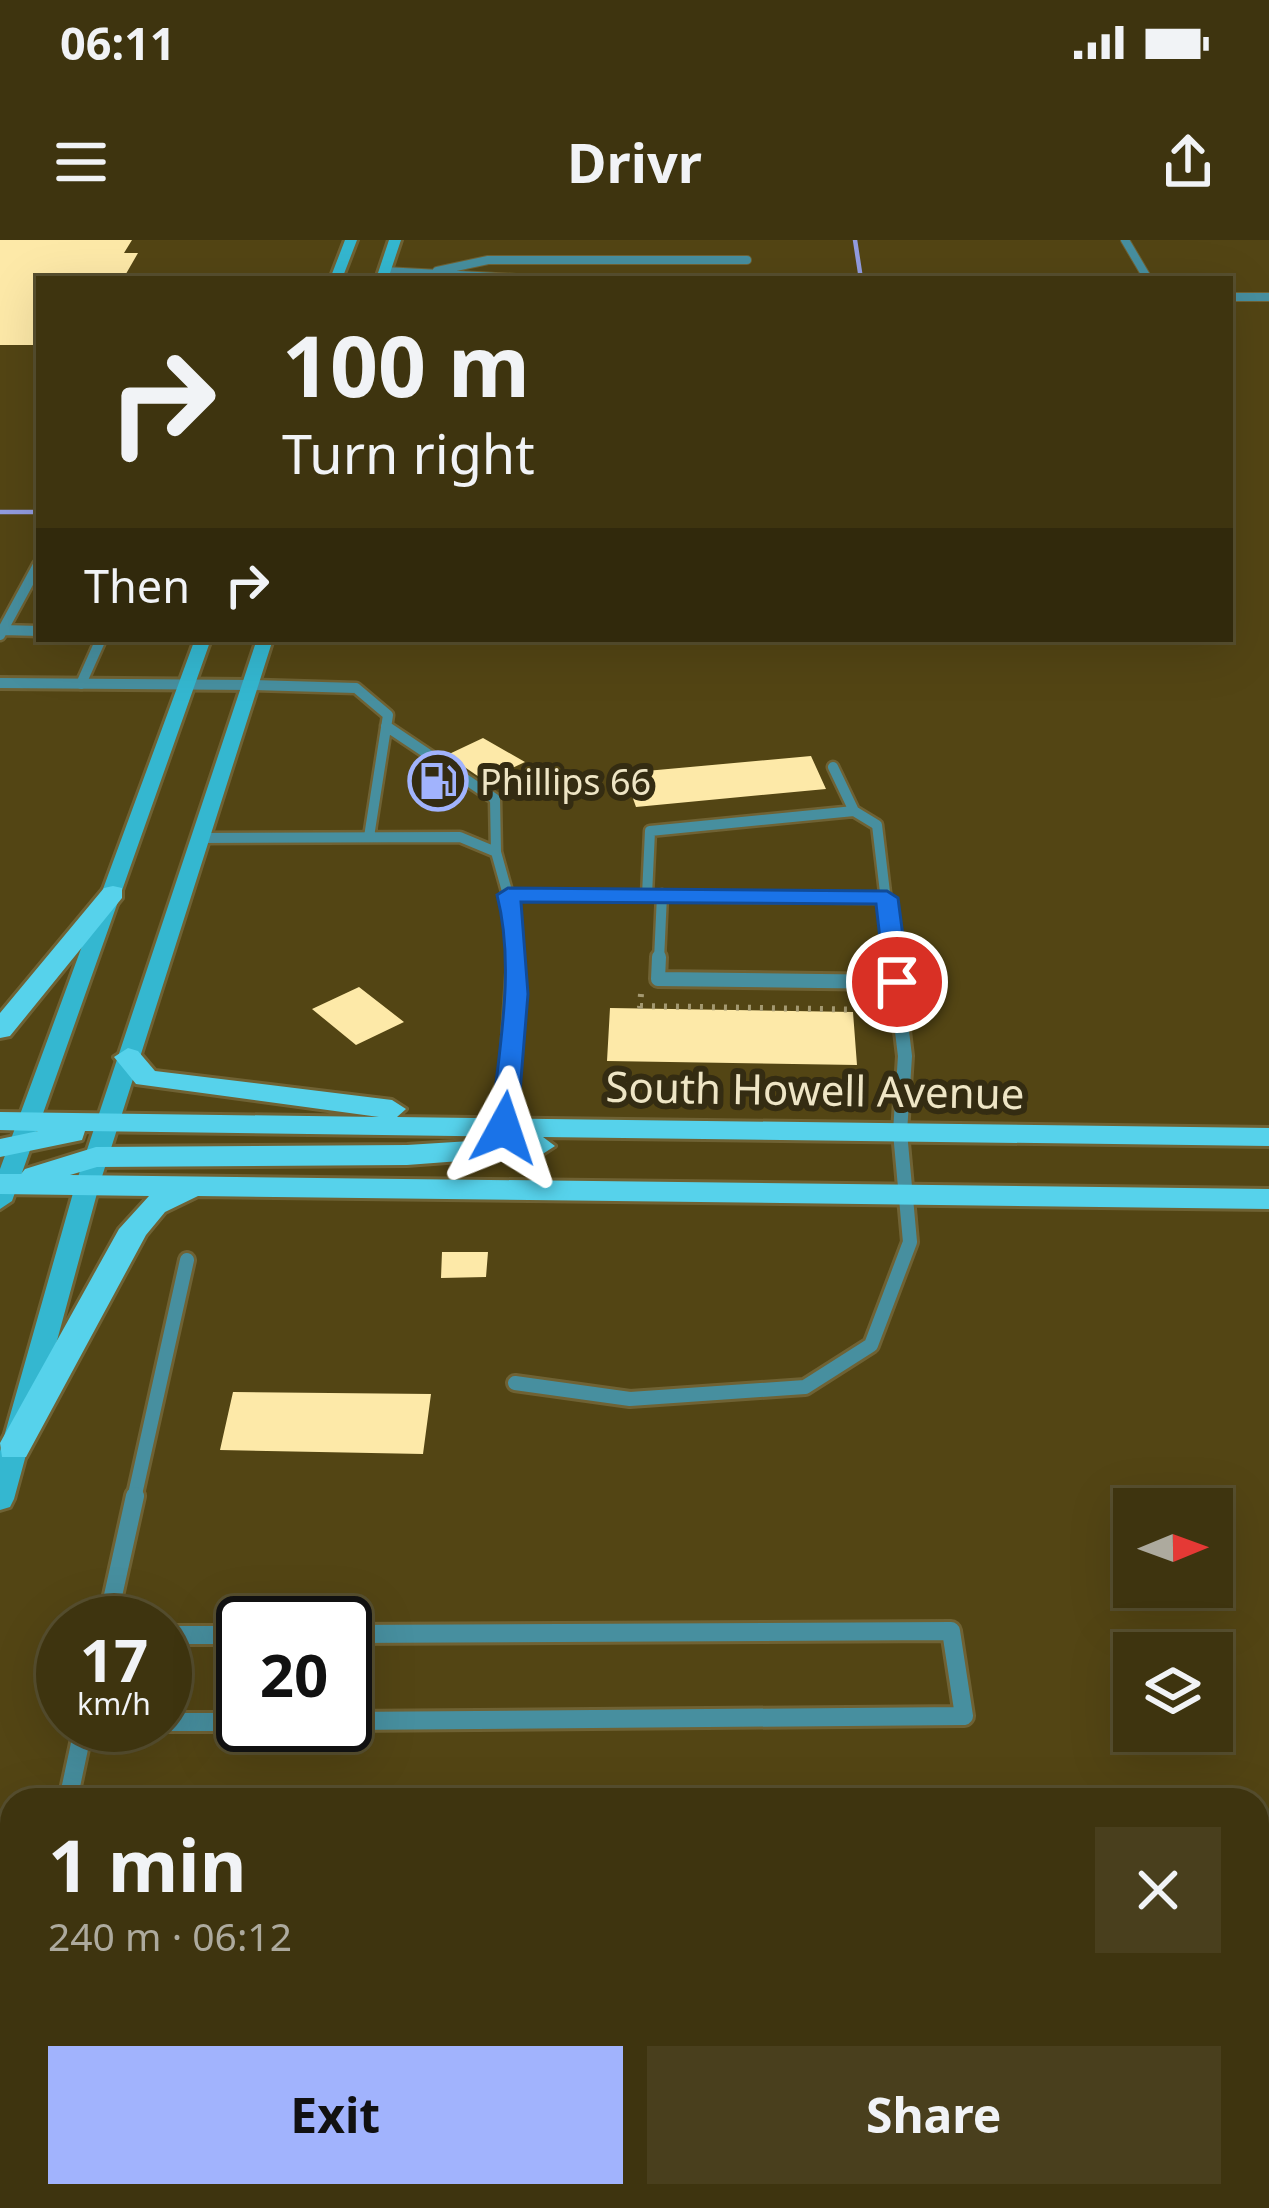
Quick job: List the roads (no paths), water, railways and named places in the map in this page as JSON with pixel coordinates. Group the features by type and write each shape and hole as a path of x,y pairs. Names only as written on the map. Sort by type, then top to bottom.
{"main road":[{"path":"337,276 351,240"},
{"path":"383,275 395,240"},
{"path":"202,642 112,892 12,1135 2,1190 92,1172 759,1130"},
{"path":"0,1498 107,1123 264,642"},
{"path":"0,1030 112,892"},
{"path":"128,1058 146,1078 176,1084 505,1120"},
{"name":"South Howell Avenue","path":"12,1135 107,1123 505,1120 661,1129 1269,1137"},
{"path":"92,1172 192,1187 1269,1198"},
{"path":"14,1448 134,1229 154,1204 192,1187"}],"street":[{"path":"0,683 250,685"}],"lane":[{"path":"1125,240 1146,276"},
{"path":"383,275 437,271 488,260 747,260"},
{"path":"437,271 497,276"},
{"path":"1233,297 1269,297"},
{"path":"1,632 36,570"},
{"path":"1,632 36,631"},
{"path":"81,684 100,642"},
{"path":"250,685 356,688 388,715 369,837"},
{"path":"386,726 495,799 496,853 515,920 516,994 505,1120"},
{"path":"515,1383 630,1399 805,1387 871,1345 910,1242 900,1132 905,1056 877,825 854,811 833,767"},
{"path":"854,811 650,831 658,979 897,982"},
{"path":"200,838 460,837 496,853"},
{"path":"508,895 887,898"},
{"path":"113,1596 187,1260"},
{"path":"372,1634 951,1630 964,1716 372,1721"},
{"path":"71,1788 78,1752"}],"waterway":[{"path":"855,240 861,276"},
{"path":"0,512 36,512"}],"place":[{"name":"Phillips 66","path":"438,781"}]}
